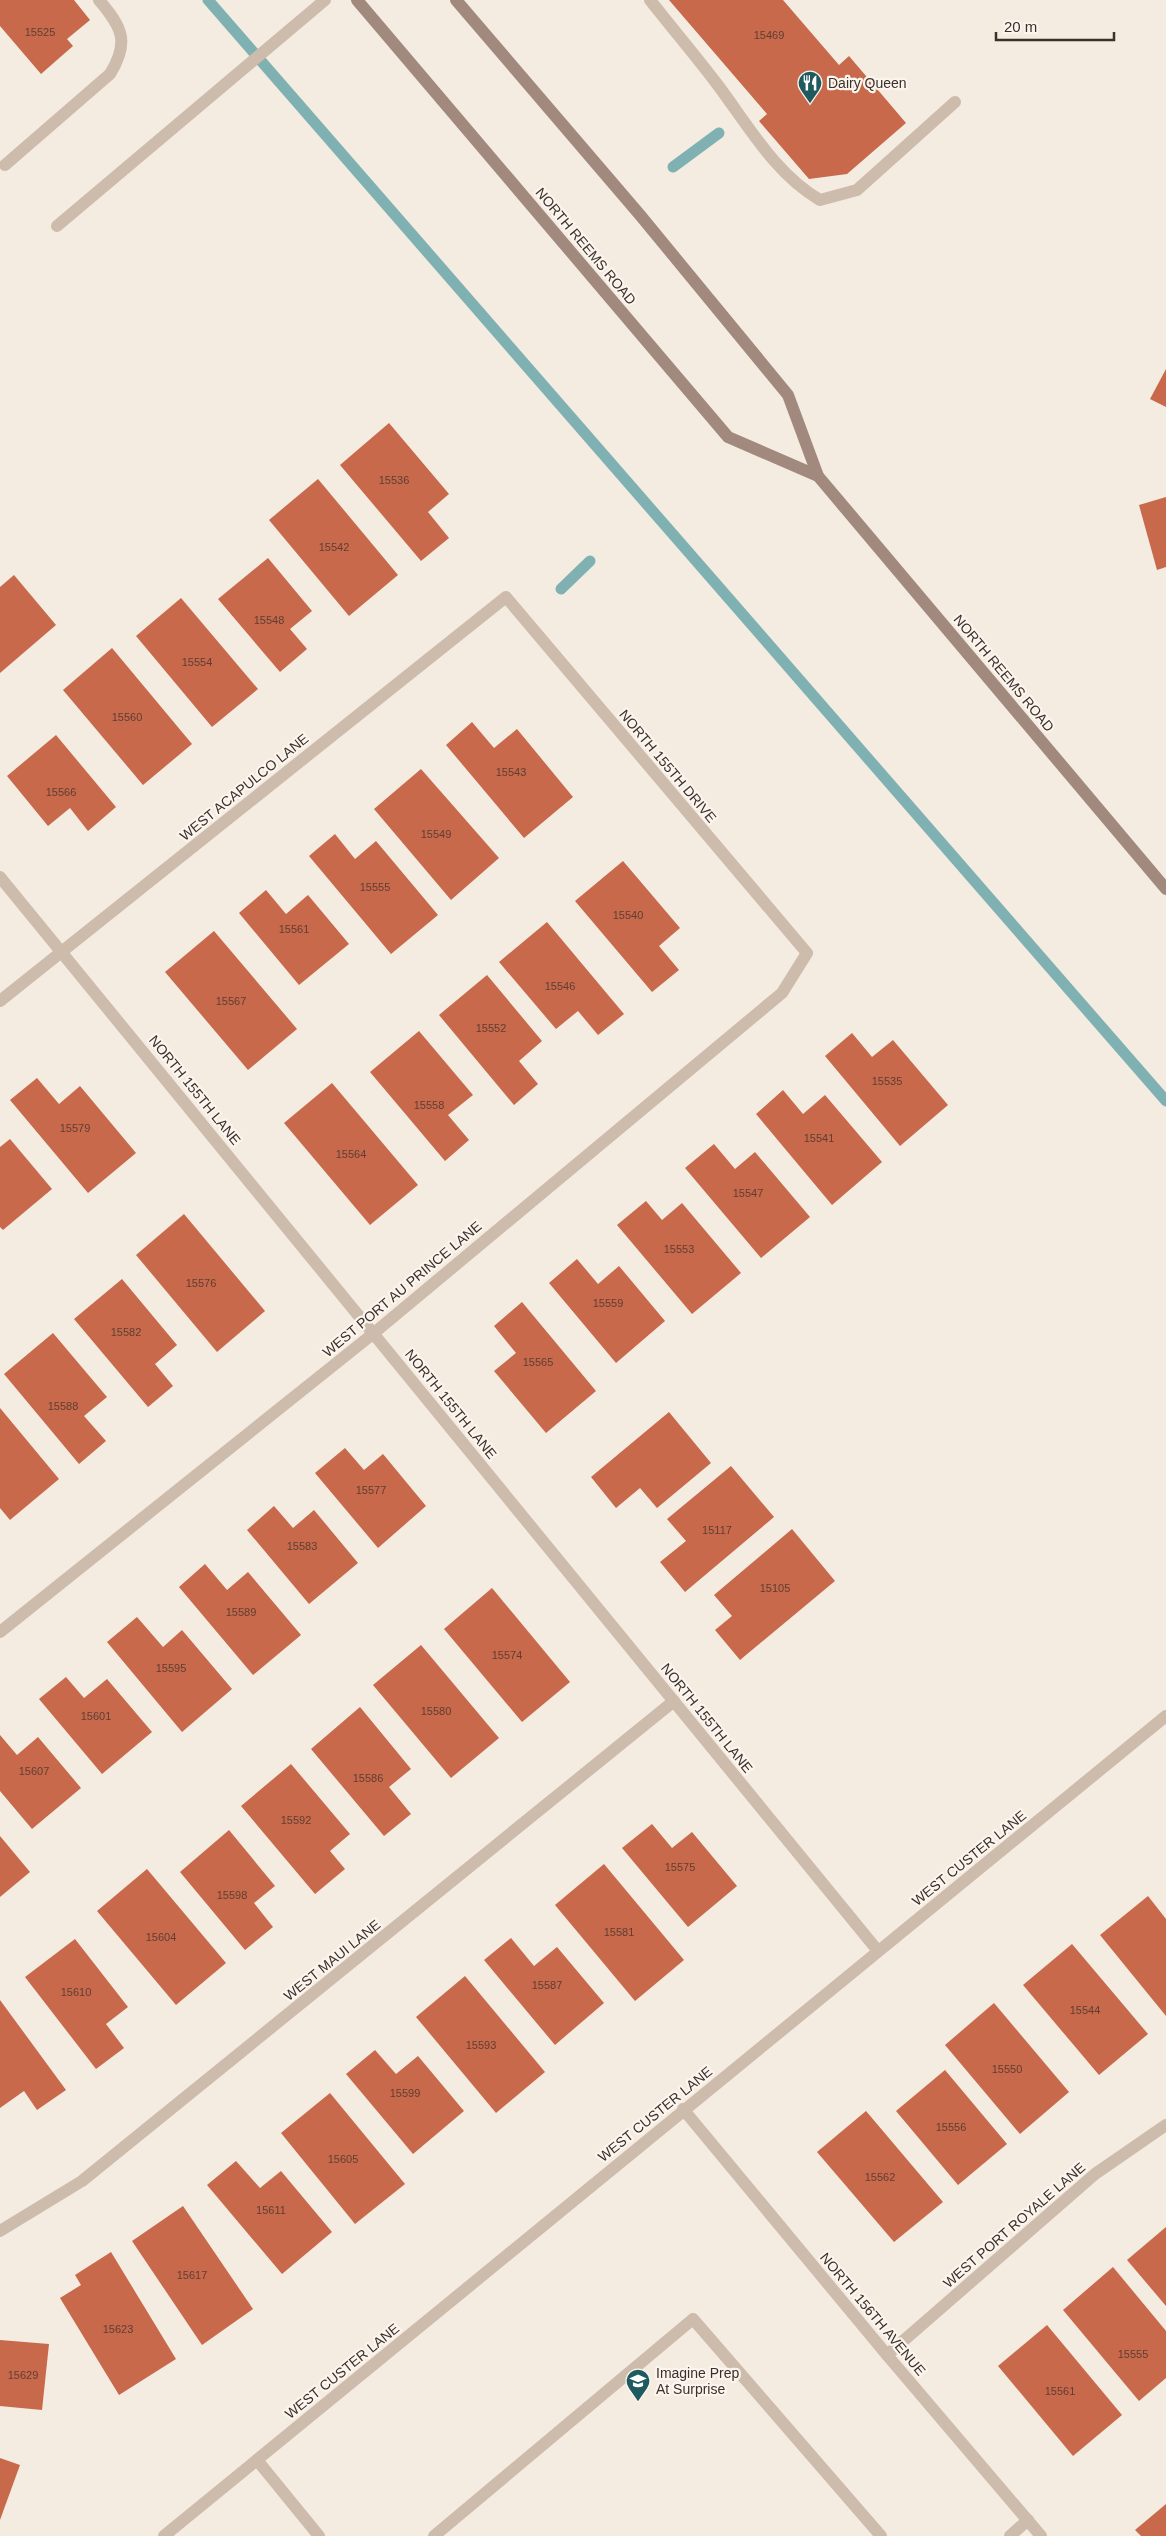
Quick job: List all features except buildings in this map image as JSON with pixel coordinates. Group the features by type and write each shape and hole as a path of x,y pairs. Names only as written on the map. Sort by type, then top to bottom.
{"main road":[{"name":"NORTH REEMS ROAD","path":"357,0 728,437 818,476"},
{"name":"NORTH REEMS ROAD","path":"463,2 788,395 818,476 1166,889"}],"street":[{"path":"4,165 110,74 120,57 118,26 99,0"},
{"path":"57,226 325,0"},
{"path":"650,0 716,83 761,144 800,188 820,200 857,190 955,102"},
{"name":"WEST ACAPULCO LANE","path":"0,1001 506,597"},
{"name":"NORTH 155TH DRIVE","path":"506,597 807,953"},
{"name":"NORTH 155TH LANE","path":"0,876 878,1951"},
{"name":"WEST PORT AU PRINCE LANE","path":"0,1632 374,1333 782,993 807,953"},
{"name":"WEST MAUI LANE","path":"0,2231 82,2181 674,1701"},
{"name":"WEST CUSTER LANE","path":"164,2536 683,2109 1166,1716"},
{"name":"NORTH 156TH AVENUE","path":"683,2109 887,2356 1042,2536"},
{"name":"WEST PORT ROYALE LANE","path":"887,2356 1095,2174 1166,2125"},
{"path":"434,2536 693,2319 881,2536"},
{"path":"257,2460 319,2536"},
{"path":"1010,2536 1028,2520"}],"waterway":[{"path":"208,0 1166,1101"},
{"path":"673,167 719,133"},
{"path":"561,589 590,561"}],"place":[{"name":"Dairy Queen","path":"810,104"},
{"name":"Imagine Prep At Surprise","path":"638,2402"}]}
